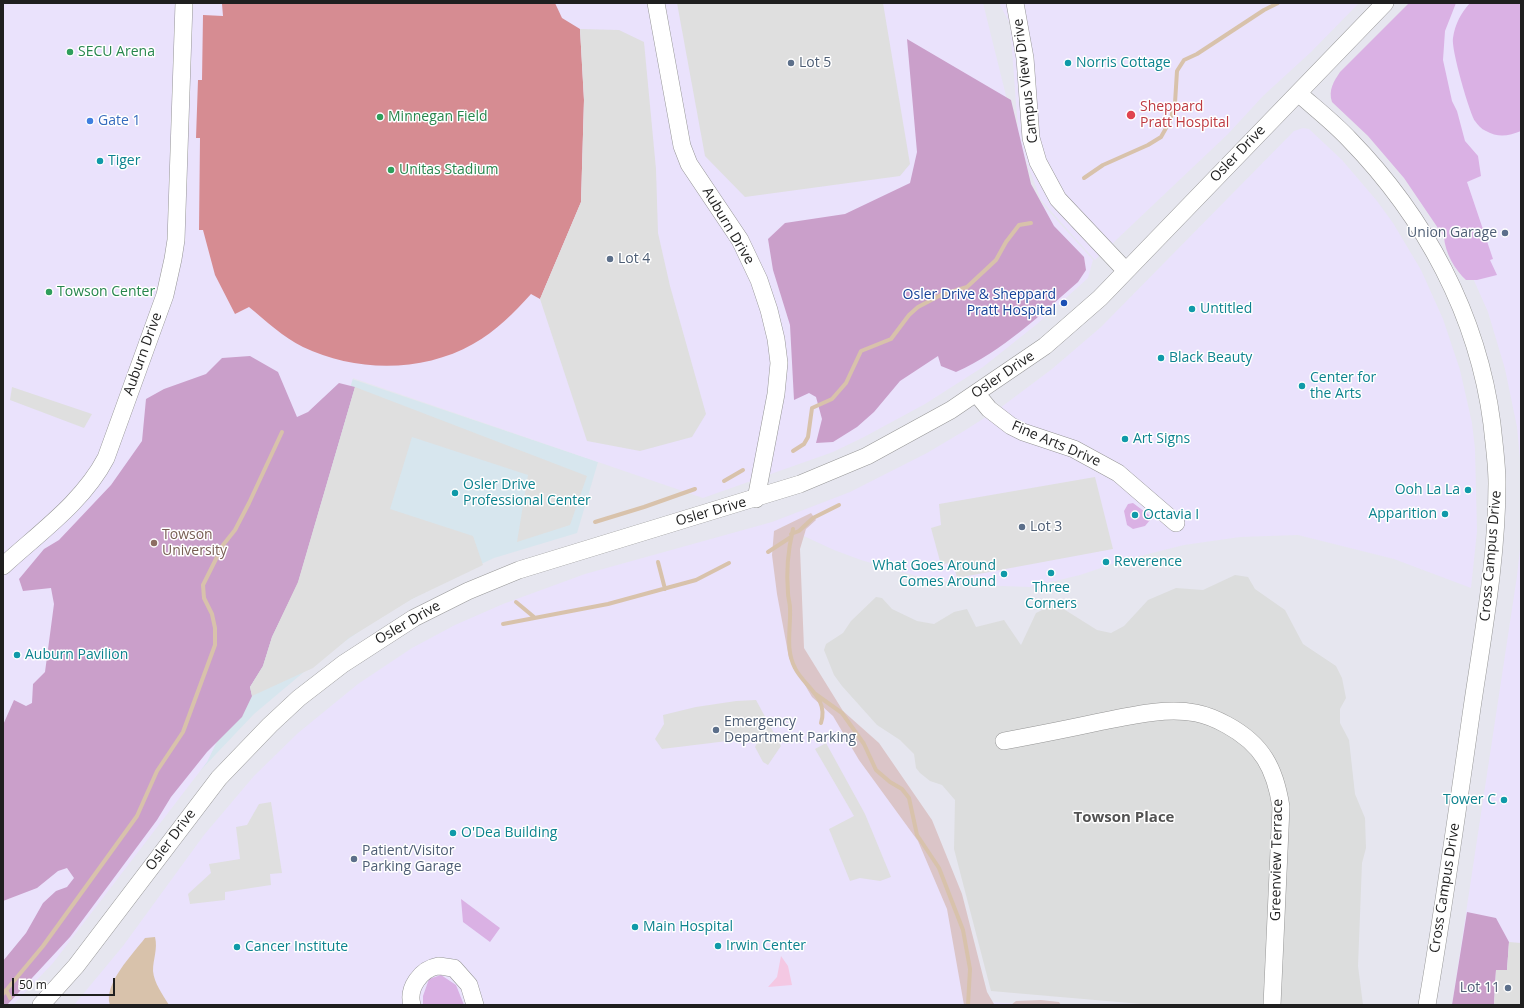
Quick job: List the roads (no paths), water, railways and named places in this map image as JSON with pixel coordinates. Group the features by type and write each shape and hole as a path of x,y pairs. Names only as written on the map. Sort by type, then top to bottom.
{"street":[{"name":"Auburn Drive","path":"3,566 81,496 97,475 106,458 165,294 176,240 184,3"},
{"name":"Auburn Drive","path":"656,3 682,146 689,164 740,240 759,280 770,310 776,339 779,363 776,394 756,499"},
{"name":"Campus View Drive","path":"1015,3 1026,58 1031,138 1038,162 1058,199 1125,270"},
{"name":"Osler Drive","path":"50,1002 200,802 236,759 299,698 366,647 439,605 468,591 520,570 756,499 800,484 867,456 922,426 976,393 1045,346 1100,298 1125,270 1385,3"},
{"name":"Cross Campus Drive","path":"1298,93 1330,120 1368,158 1402,201 1423,232 1449,281 1469,326 1484,380 1490,411 1498,481 1492,576 1427,1005"},
{"name":"Fine Arts Drive","path":"976,393 989,409 1011,426 1023,432 1074,449 1118,473 1176,523"},
{"name":"Greenview Terrace","path":"1004,741 1124,718 1165,712 1196,713 1219,721 1240,732 1260,749 1272,769 1277,782 1281,807 1272,1005"},
{"path":"412,1005 414,984 421,975 438,966 454,968 469,985 475,1005"}],"waterway":[{"path":"1084,178 1103,165 1148,145 1161,137 1170,121 1175,103 1177,71 1184,60 1197,54 1264,10 1278,3"},
{"path":"793,451 804,444 808,437 812,408 832,399 846,383 861,351 891,339 909,315 918,307 941,295 967,287 996,260 1006,242 1019,225 1031,223"},
{"path":"3,994 43,946 137,816 157,771 183,732 215,645 215,628 212,614 204,598 203,585 223,545 235,530 249,503 282,432"},
{"path":"724,481 743,470"},
{"path":"595,522 695,489"},
{"path":"791,534 799,531 813,518 839,505"},
{"path":"793,529 787,569 787,585 790,608 790,653 799,675 819,699 823,714 821,723"},
{"path":"768,552 791,537"},
{"path":"658,562 665,589"},
{"path":"503,624 608,604 696,580 729,563"},
{"path":"516,602 534,617"},
{"path":"814,693 842,713 864,744 876,770 890,782 902,789 909,798 917,835 939,868 963,930 970,969 968,1005"},
{"path":"6,990 10,998"}],"place":[{"name":"SECU Arena","path":"70,52"},
{"name":"Lot 5","path":"791,63"},
{"name":"Norris Cottage","path":"1068,63"},
{"name":"Sheppard Pratt Hospital","path":"1131,115"},
{"name":"Minnegan Field","path":"380,117"},
{"name":"Gate 1","path":"90,121"},
{"name":"Tiger","path":"100,161"},
{"name":"Unitas Stadium","path":"391,170"},
{"name":"Union Garage","path":"1505,233"},
{"name":"Lot 4","path":"610,259"},
{"name":"Towson Center","path":"49,292"},
{"name":"Osler Drive & Sheppard Pratt Hospital","path":"1064,303"},
{"name":"Untitled","path":"1192,309"},
{"name":"Black Beauty","path":"1161,358"},
{"name":"Center for the Arts","path":"1302,386"},
{"name":"Art Signs","path":"1125,439"},
{"name":"Ooh La La","path":"1468,490"},
{"name":"Osler Drive Professional Center","path":"455,493"},
{"name":"Apparition","path":"1445,514"},
{"name":"Octavia I","path":"1135,515"},
{"name":"Lot 3","path":"1022,527"},
{"name":"Towson University","path":"154,543"},
{"name":"Reverence","path":"1106,562"},
{"name":"Three Corners","path":"1051,573"},
{"name":"What Goes Around Comes Around","path":"1004,574"},
{"name":"Auburn Pavilion","path":"17,655"},
{"name":"Emergency Department Parking","path":"716,730"},
{"name":"Tower C","path":"1504,800"},
{"name":"O'Dea Building","path":"453,833"},
{"name":"Patient/Visitor Parking Garage","path":"354,859"},
{"name":"Main Hospital","path":"635,927"},
{"name":"Irwin Center","path":"718,946"},
{"name":"Cancer Institute","path":"237,947"},
{"name":"Lot 11","path":"1508,988"}],"district":[{"name":"Towson Place","path":"1124,818"}]}
